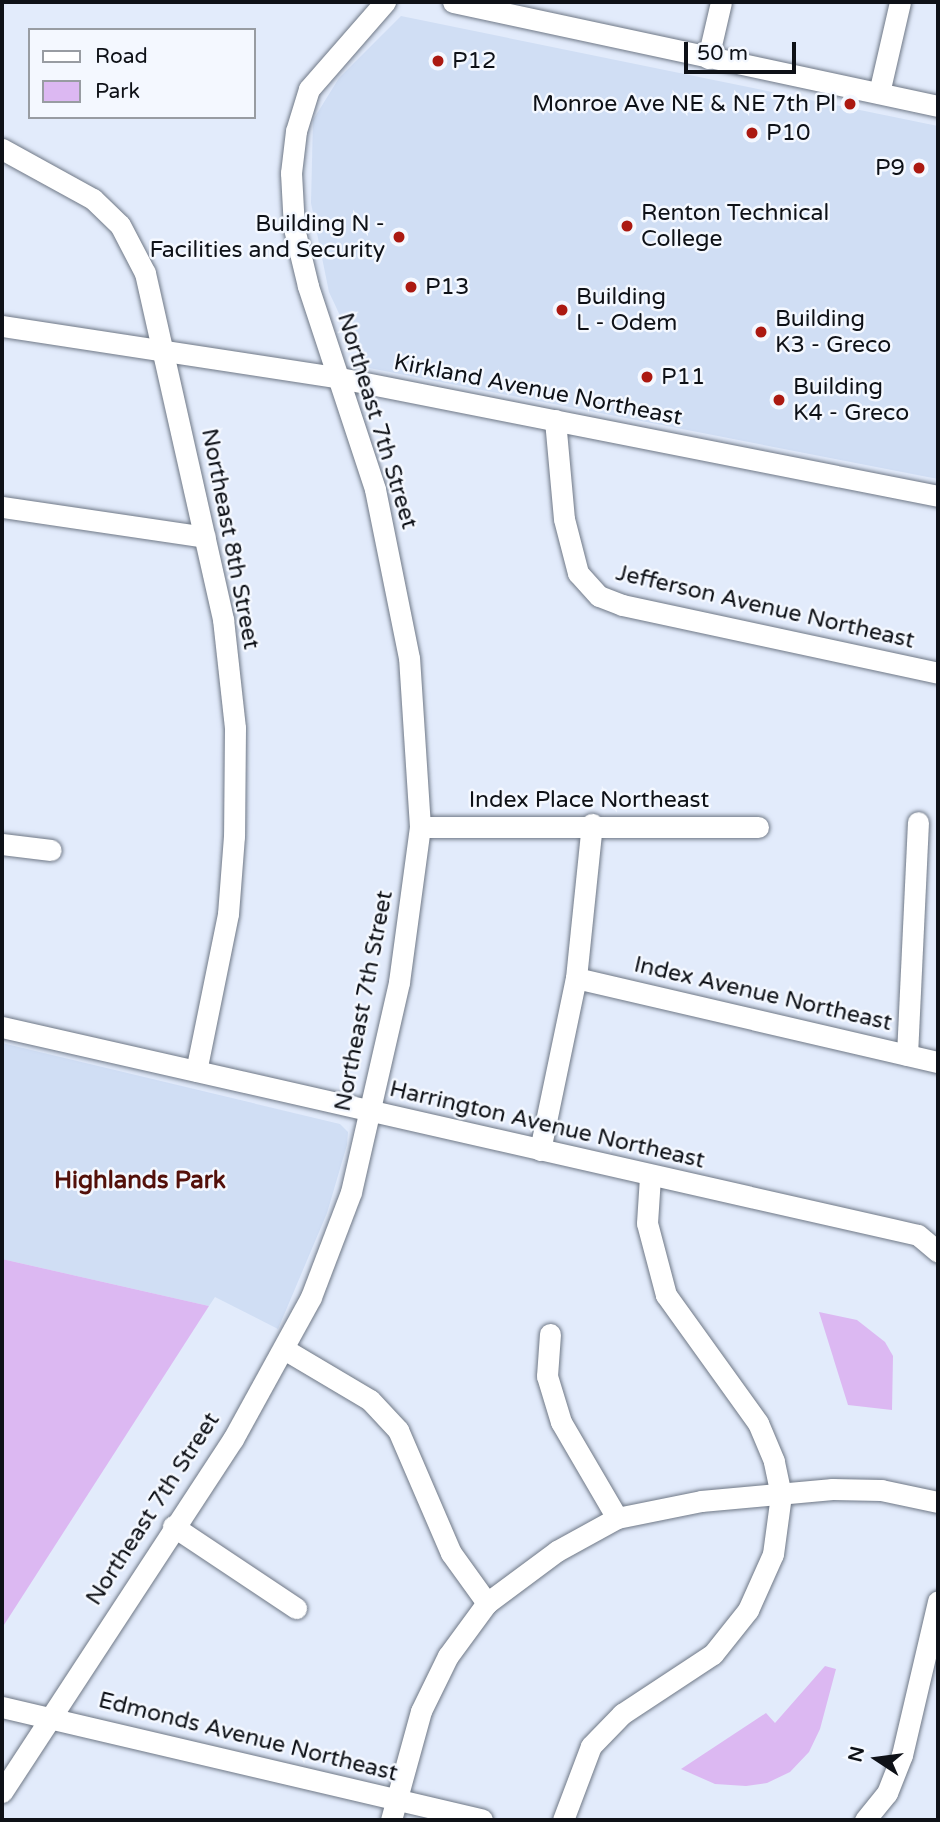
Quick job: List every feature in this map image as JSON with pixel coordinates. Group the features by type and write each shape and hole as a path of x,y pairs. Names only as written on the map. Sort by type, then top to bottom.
{"street":[{"name":"Northeast 7th Street","path":"2,1792 173,1526 233,1438 284,1349 331,1248 351,1192 399,982 420,827 415,706 402,609 375,489 308,286 294,228 291,173 296,131 309,89 385,2"},
{"path":"453,2 938,106"},
{"path":"709,58 721,2"},
{"path":"879,93 900,2"},
{"name":"Northeast 8th Street","path":"2,149 93,199 120,225 145,273 165,350 223,619 235,728 234,836 228,914 196,1071"},
{"name":"Kirkland Avenue Northeast","path":"2,326 340,378 938,496"},
{"name":"Jefferson Avenue Northeast","path":"555,420 564,519 578,573 599,596 622,605 938,673"},
{"path":"2,507 205,537"},
{"path":"907,1055 918,822"},
{"path":"540,1150 576,978 592,824"},
{"name":"Index Place Northeast","path":"420,827 592,824 758,827"},
{"path":"2,844 51,850"},
{"path":"917,859 938,860"},
{"name":"Index Avenue Northeast","path":"576,978 938,1062"},
{"name":"Harrington Avenue Northeast","path":"2,1027 650,1176 928,1235 938,1252"},
{"path":"563,1820 591,1746 622,1714 713,1654 741,1620 767,1575 781,1495 758,1423 666,1295 647,1223 650,1176"},
{"path":"550,1334 547,1376 561,1422 617,1518"},
{"path":"284,1349 370,1400 398,1430 451,1553 487,1603"},
{"path":"391,1820 421,1711 448,1656 487,1603 557,1551 617,1518 701,1501 832,1489 881,1490 938,1502"},
{"path":"173,1526 296,1608"},
{"path":"865,1820 887,1793 902,1755 938,1601"},
{"name":"Edmonds Avenue Northeast","path":"2,1707 52,1716 482,1820"}],"shaded area":[{"name":"Renton Technical College","path":"401,16 938,126 938,479 364,367 329,292 311,203 313,120 339,78"},
{"path":"2,1043 340,1124 348,1132 347,1145 327,1213 278,1329 215,1297 209,1306 2,1259"}],"green space":[{"path":"2,1259 209,1306 2,1628"},
{"path":"819,1312 857,1320 885,1342 893,1356 892,1410 848,1405"},
{"path":"825,1666 836,1669 820,1729 809,1752 790,1772 767,1783 746,1786 715,1784 681,1769 766,1713 775,1723"}],"place":[{"name":"P12","path":"438,61"},
{"name":"Monroe Ave NE & NE 7th Pl","path":"850,104"},
{"name":"P10","path":"752,133"},
{"name":"P9","path":"919,168"},
{"name":"Renton Technical College","path":"627,226"},
{"name":"Building N - Facilities and Security","path":"399,237"},
{"name":"P13","path":"411,287"},
{"name":"Building L - Odem","path":"562,310"},
{"name":"Building K3 - Greco","path":"761,332"},
{"name":"P11","path":"647,377"},
{"name":"Building K4 - Greco","path":"779,400"}],"district":[{"name":"Highlands Park","path":"140,1181"}]}
